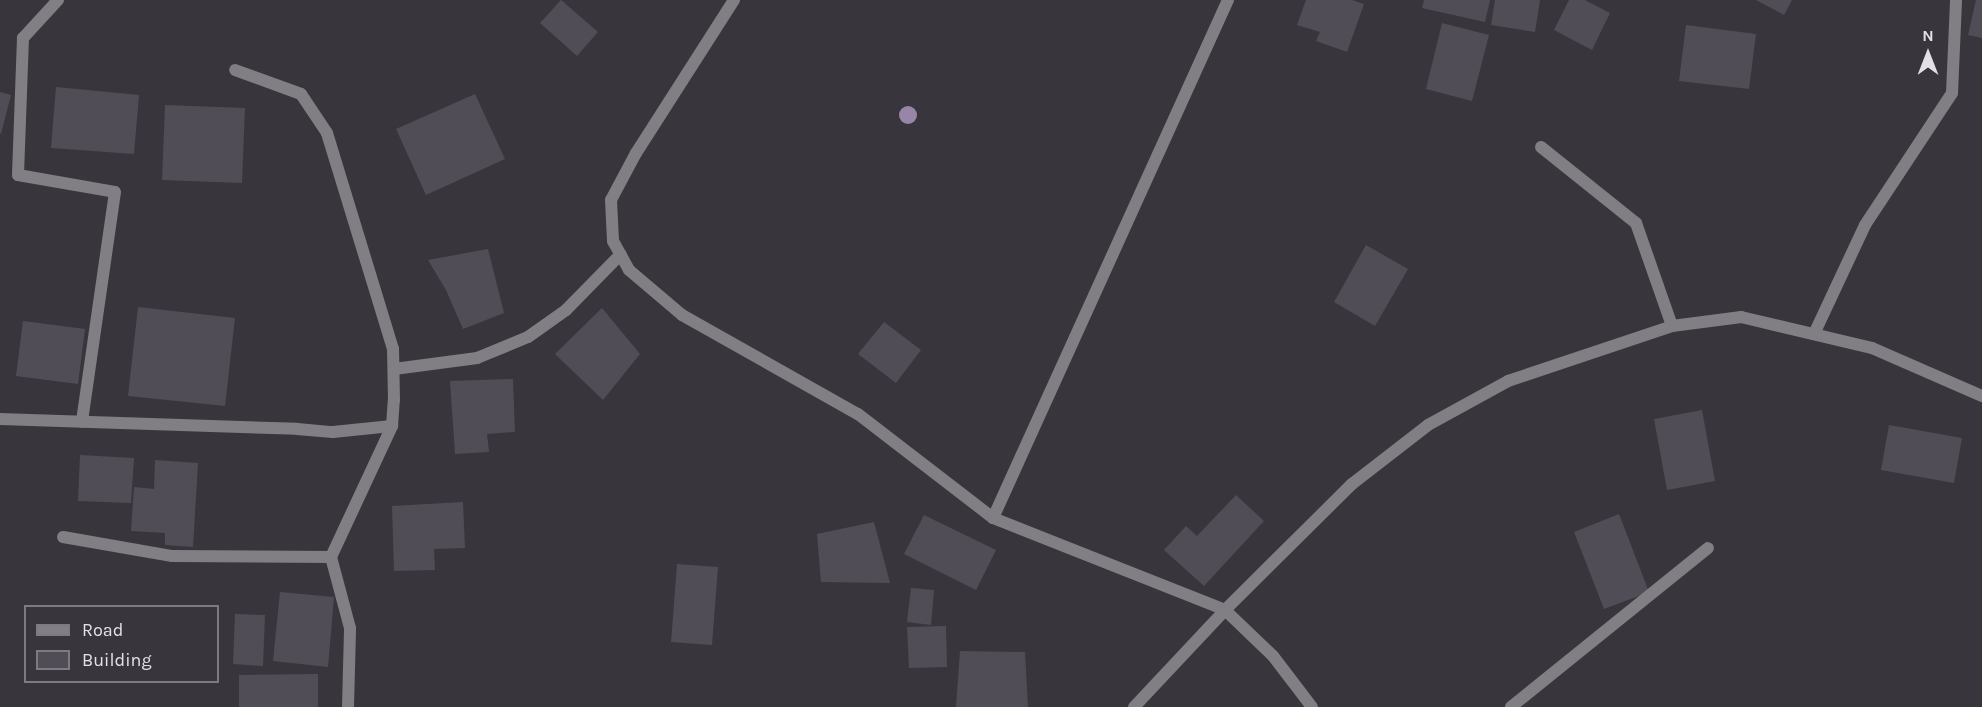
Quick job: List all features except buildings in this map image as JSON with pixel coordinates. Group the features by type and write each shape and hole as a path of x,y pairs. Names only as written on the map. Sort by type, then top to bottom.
{"street":[{"path":"58,0 24,38 18,175 115,192 82,422"},
{"path":"735,0 636,153 611,201 613,241 629,270 682,315 858,414 993,518 1225,610 1273,656 1312,707"},
{"path":"993,518 1228,0"},
{"path":"1814,334 1865,225 1952,93 1956,0"},
{"path":"235,70 301,94 327,133 393,349 392,426 331,557 350,628 348,707"},
{"path":"1541,147 1636,223 1672,327"},
{"path":"394,369 477,358 528,337 566,310 621,254"},
{"path":"1134,707 1225,610 1352,484 1428,425 1508,381 1672,327 1741,317 1872,348 1982,396"},
{"path":"0,419 333,432 392,426"},
{"path":"63,537 172,556 331,557"},
{"path":"1510,707 1708,548"}]}
